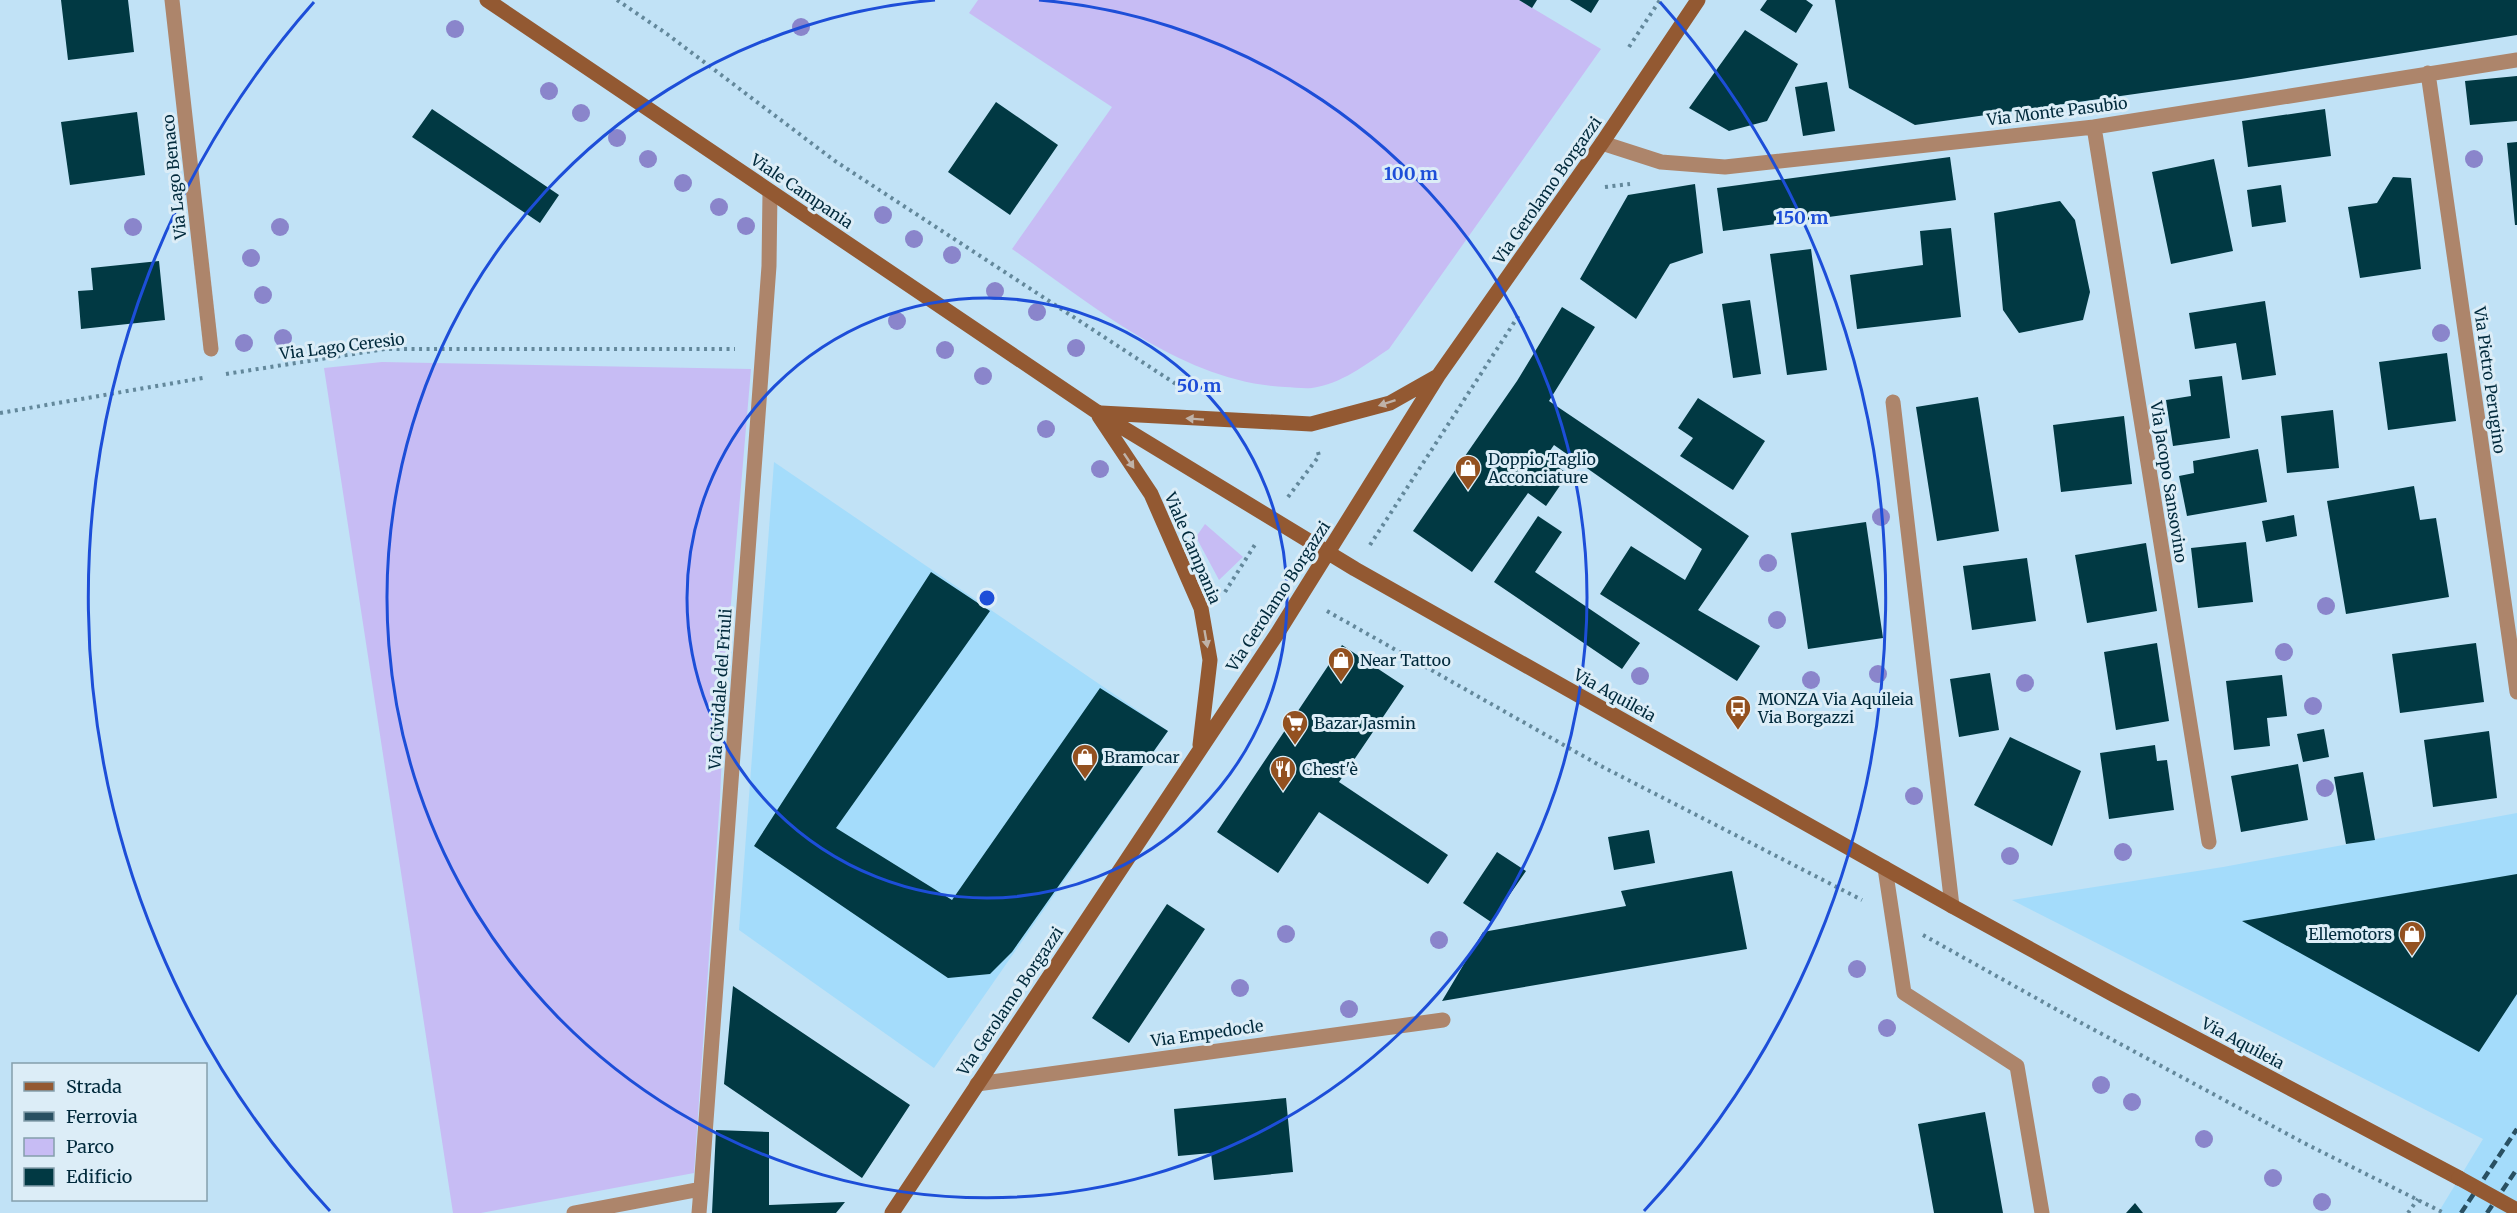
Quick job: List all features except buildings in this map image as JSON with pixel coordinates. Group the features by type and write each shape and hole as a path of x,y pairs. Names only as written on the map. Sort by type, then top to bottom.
{"street":[{"name":"Via Lago Benaco","path":"172,0 211,349"},
{"name":"Viale Campania","path":"487,0 1097,412 1328,552"},
{"name":"Via Gerolamo Borgazzi","path":"892,1213 1199,748 1277,634 1438,376 1602,143 1698,0"},
{"name":"Via Monte Pasubio","path":"1602,143 1661,162 1725,166 2094,127 2517,60"},
{"name":"Via Pietro Perugino","path":"2428,73 2517,692"},
{"name":"Via Jacopo Sansovino","path":"2094,127 2209,842"},
{"name":"Via Cividale del Friuli","path":"699,1213 769,266 770,192"},
{"path":"1097,412 1311,424 1390,403 1438,376"},
{"path":"1893,402 1952,906"},
{"name":"Viale Campania","path":"1097,412 1151,494 1201,608 1210,660 1199,748"},
{"name":"Via Aquileia","path":"1328,552 1952,906 2517,1210"},
{"path":"1886,868 1904,993 2017,1066 2042,1213"},
{"name":"Via Empedocle","path":"977,1084 1443,1020"},
{"path":"574,1213 701,1189"}],"path":[{"path":"617,0 667,34 835,160 1183,388"},
{"path":"1627,50 1660,0"},
{"name":"Via Lago Ceresio","path":"225,374 385,349 763,348"},
{"path":"0,413 214,376"},
{"path":"1201,608 1224,594 1272,518 1319,456 1311,424"},
{"path":"2408,1213 2418,1199"},
{"path":"2439,1210 2444,1213"}],"shaded area":[{"path":"774,462 1168,731 934,1068 739,930"},
{"path":"2517,813 2517,1213 2438,1213 2483,1139 2012,900 2223,867"}],"green space":[{"path":"978,0 1519,0 1601,49 1389,349 1352,373 1323,386 1285,387 1247,382 1210,371 1175,356 1107,316 1012,249 1112,107 969,13"},
{"path":"382,362 751,369 726,662 720,798 694,1173 481,1213 453,1213 324,368"},
{"path":"1205,524 1243,557 1219,580 1196,537"}],"railway":[{"path":"2461,1213 2517,1129"},
{"path":"2487,1213 2517,1169"}],"place":[{"name":"Doppio Taglio Acconciature","path":"1468,491"},
{"name":"Near Tattoo","path":"1341,683"},
{"name":"MONZA Via Aquileia Via Borgazzi","path":"1738,731"},
{"name":"Bazar Jasmin","path":"1295,746"},
{"name":"Bramocar","path":"1085,780"},
{"name":"Chest'è","path":"1283,792"},
{"name":"Ellemotors","path":"2412,957"}]}
